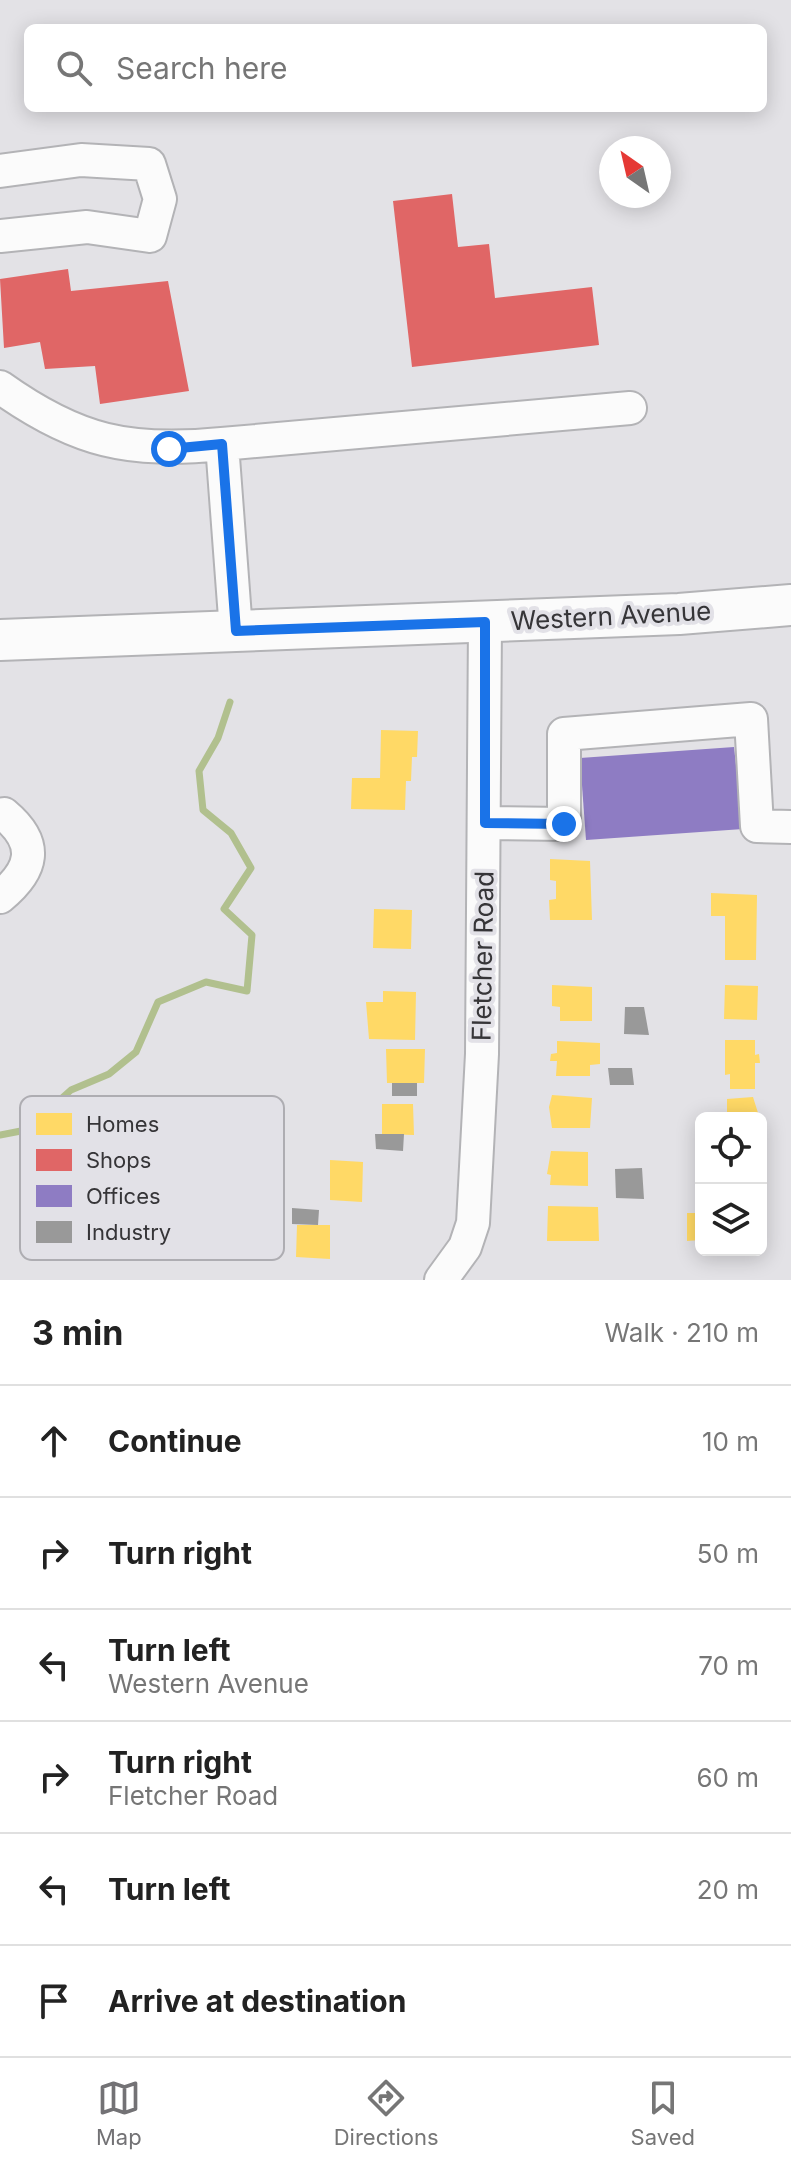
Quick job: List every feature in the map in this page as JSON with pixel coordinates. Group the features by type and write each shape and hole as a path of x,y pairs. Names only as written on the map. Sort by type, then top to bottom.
{"main road":[{"name":"Western Avenue","path":"0,640 485,622 791,605"}],"street":[{"path":"0,171 81,160 149,164 160,199 150,236 87,227 0,236"},
{"path":"0,387 67,428 123,446 169,449 630,408"},
{"path":"222,444 236,631"},
{"name":"Fletcher Road","path":"451,1278 473,1223 482,1054 485,622"},
{"path":"485,823 564,824 564,734 751,719 757,826 791,827"},
{"path":"0,815 4,814 22,829 29,855 22,879 0,897"}],"building: Homes":[{"path":"381,730 418,731 417,757 412,757 411,781 406,781 405,810 351,809 352,778 380,778"},
{"path":"550,859 590,861 592,920 550,920 549,900 556,899 556,881 550,880"},
{"path":"711,893 757,895 756,960 725,960 725,916 711,916"},
{"path":"374,909 412,910 411,949 373,948"},
{"path":"552,985 592,987 592,1021 560,1021 560,1007 552,1006"},
{"path":"725,985 758,986 757,1020 724,1019"},
{"path":"383,991 416,992 415,1040 369,1039 366,1002 383,1002"},
{"path":"725,1040 755,1040 755,1055 759,1054 760,1063 755,1063 755,1089 730,1089 730,1074 725,1075"},
{"path":"557,1041 600,1043 600,1064 590,1065 590,1076 556,1076 557,1061 550,1061 551,1054 557,1053"},
{"path":"386,1049 425,1049 424,1083 387,1083"},
{"path":"552,1095 592,1098 590,1128 552,1128 549,1107"},
{"path":"753,1097 758,1112 727,1112 727,1099"},
{"path":"382,1104 413,1104 414,1135 382,1134"},
{"path":"551,1151 588,1152 588,1186 550,1185 551,1175 547,1174"},
{"path":"330,1160 363,1162 362,1202 330,1200"},
{"path":"548,1206 598,1207 599,1241 547,1241"},
{"path":"687,1213 695,1213 695,1240 687,1241"},
{"path":"297,1225 330,1225 330,1259 296,1257"}],"building: Shops":[{"path":"452,194 458,247 489,244 495,298 592,287 599,345 412,367 393,201"},
{"path":"68,269 71,291 168,281 189,391 100,404 95,366 45,369 40,342 4,348 0,279"}],"building: Offices":[{"path":"734,747 743,829 586,840 580,758"}],"building: Industry":[{"path":"625,1007 644,1007 649,1035 624,1034"},
{"path":"608,1068 632,1068 634,1085 610,1085"},
{"path":"392,1083 417,1083 417,1096 392,1096"},
{"path":"375,1134 404,1134 403,1151 376,1149"},
{"path":"642,1168 644,1199 616,1198 615,1169"},
{"path":"292,1208 319,1210 318,1225 292,1224"}],"waterway":[{"path":"64,1096 71,1090 109,1074 136,1052 158,1002 206,982 247,991 252,935 224,909 251,868 231,833 203,810 199,771 218,738 230,702"},
{"path":"0,1135 20,1131"}],"route":[{"path":"169,449 222,444 236,631 485,622 485,823 564,824"}]}
